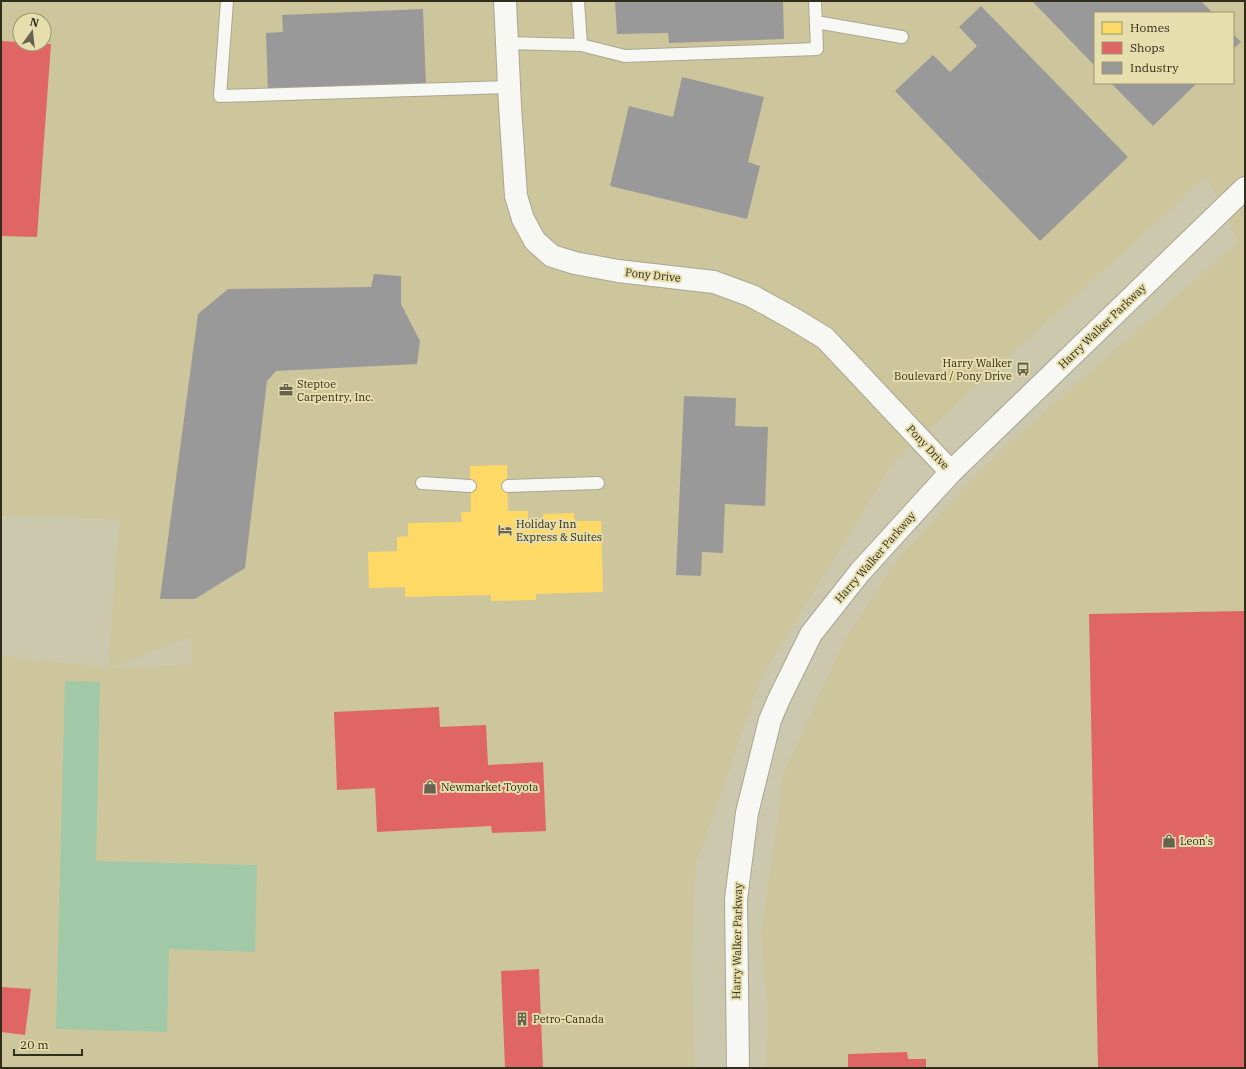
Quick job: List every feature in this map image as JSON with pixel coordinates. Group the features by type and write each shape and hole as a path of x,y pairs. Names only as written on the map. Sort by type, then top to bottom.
{"street":[{"name":"Pony Drive","path":"505,1 516,196 523,220 535,241 552,256 575,263 618,272 714,282 752,296 825,338 951,472"},
{"name":"Harry Walker Parkway","path":"738,1068 736,898 747,813 770,720 811,634 860,572 951,472 1245,188"}],"lane":[{"path":"227,1 220,96 509,87"},
{"path":"578,1 581,45"},
{"path":"507,43 581,45 625,56 817,49 815,1"},
{"path":"816,22 902,37"},
{"path":"422,483 470,486"},
{"path":"508,486 598,483"}],"shaded area":[{"path":"1,1 1245,1 1245,1068 766,1068 767,1003 761,933 779,812 782,777 844,641 900,556 998,453 1238,242 1207,176 894,461 762,676 696,864 692,957 695,1068 1,1068 1,656 108,668 119,519 1,516","holes":["191,637 191,665 110,668"]}],"green space":[{"path":"65,681 100,682 96,861 257,865 255,952 169,949 167,1032 56,1029"}],"building: Homes":[{"name":"Holiday Inn Express & Suites","path":"507,465 508,511 528,511 528,520 543,519 543,514 574,513 575,521 601,521 603,592 536,594 536,600 491,601 491,595 405,597 405,587 369,588 368,552 397,551 397,537 408,536 408,523 462,522 461,512 471,512 470,466"}],"building: Shops":[{"path":"1,41 12,42 12,52 50,52 37,237 1,236"},
{"name":"Leon's","path":"1245,611 1245,1068 1098,1068 1089,614"},
{"path":"439,707 440,727 486,725 488,765 543,762 546,831 492,833 491,826 377,832 375,788 337,790 334,712"},
{"name":"Petro-Canada","path":"539,969 543,1068 505,1068 501,971"},
{"path":"1,987 31,989 25,1035 1,1032"},
{"path":"907,1052 908,1059 926,1059 926,1068 848,1068 848,1054"}],"building: Industry":[{"path":"615,1 783,1 784,39 669,43 668,33 617,34"},
{"path":"1032,1 1201,1 1212,12 1094,12 1094,65"},
{"path":"981,6 1128,157 1040,241 895,91 933,55 950,72 977,46 959,27"},
{"path":"423,9 426,87 268,93 266,33 283,32 282,15"},
{"path":"1234,35 1241,42 1234,48"},
{"path":"682,77 764,97 748,162 760,166 747,219 610,186 629,106 673,117"},
{"path":"1112,84 1196,84 1153,126"},
{"path":"374,274 401,276 401,304 420,341 417,364 276,371 267,381 245,568 195,599 160,599 198,314 228,289 371,287"},
{"path":"684,396 736,398 735,426 768,427 765,506 725,504 723,553 702,552 701,576 676,575"}],"place":[{"name":"Harry Walker Boulevard / Pony Drive","path":"1023,369"},
{"name":"Steptoe Carpentry, Inc.","path":"286,390"},
{"name":"Holiday Inn Express & Suites","path":"505,530"},
{"name":"Newmarket Toyota","path":"430,787"},
{"name":"Leon's","path":"1169,841"},
{"name":"Petro-Canada","path":"522,1019"}]}
